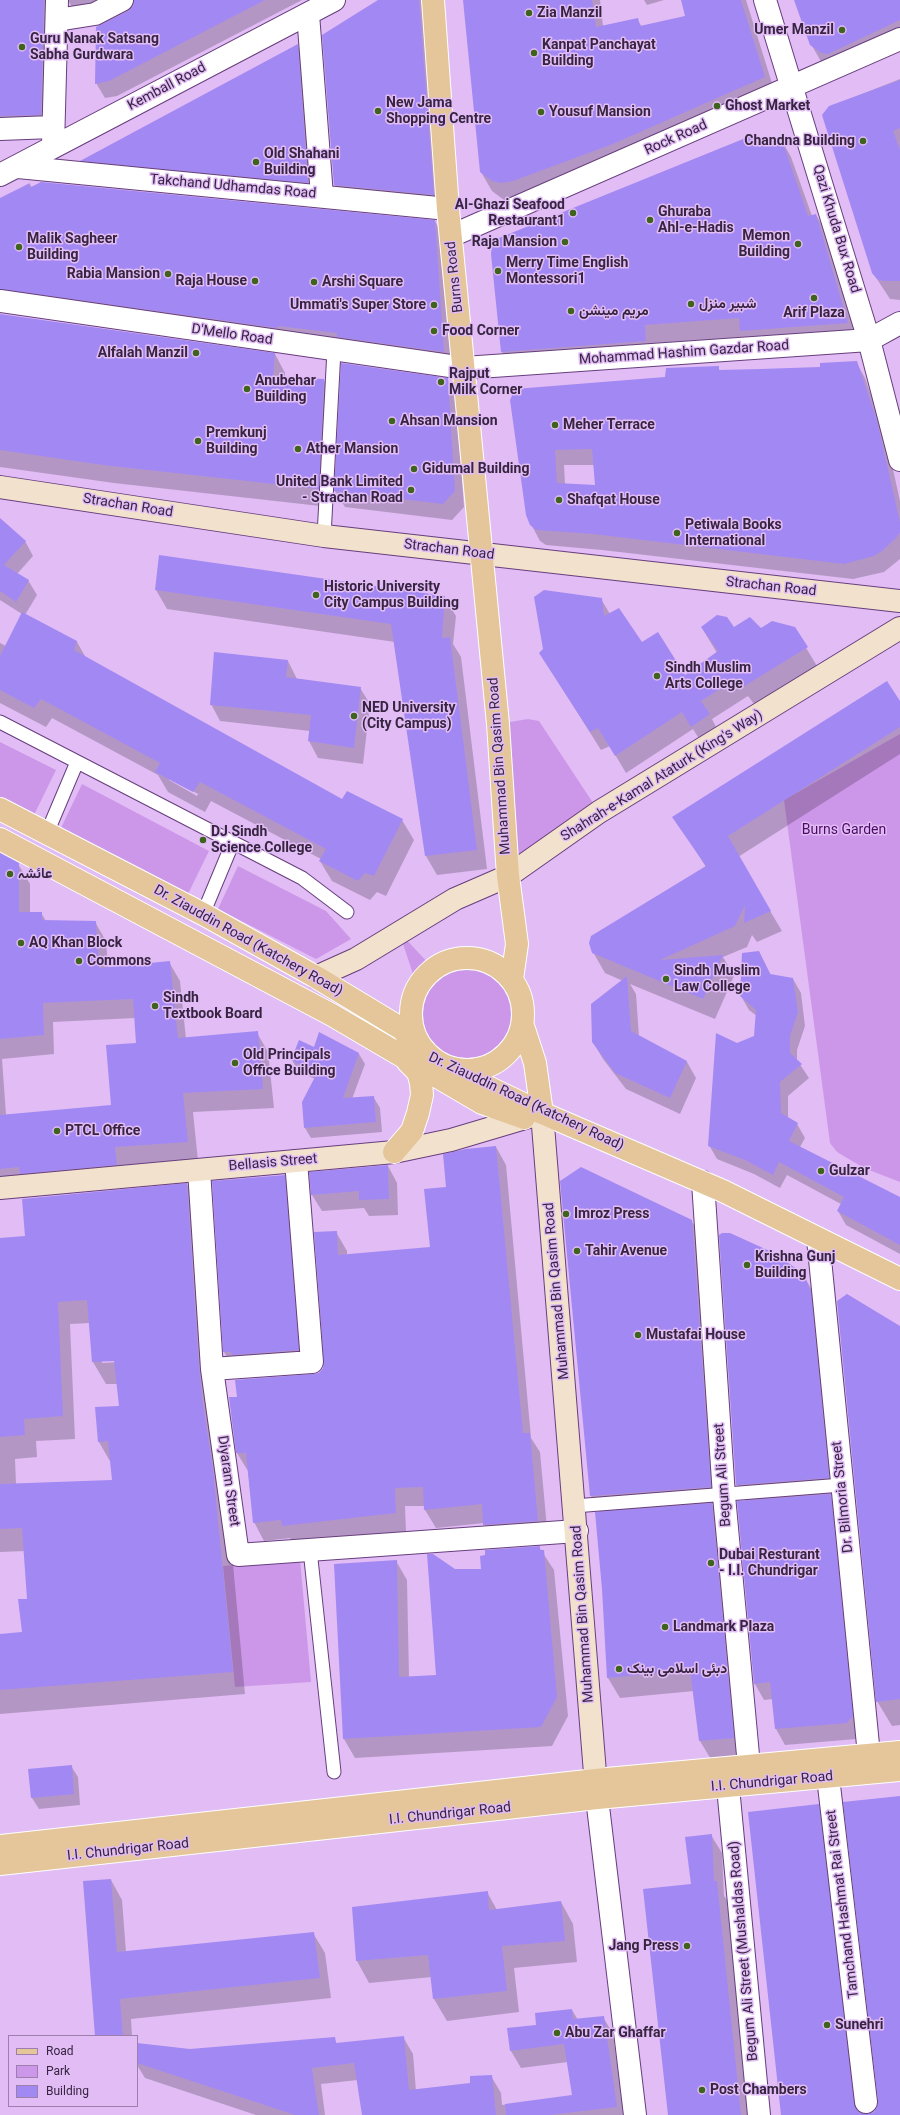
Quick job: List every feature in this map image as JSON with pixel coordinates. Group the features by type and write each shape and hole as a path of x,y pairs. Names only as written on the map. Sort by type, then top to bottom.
{"main road":[{"name":"Burns Road","path":"433,0 448,209 481,554"},
{"name":"Strachan Road","path":"0,487 324,536 900,601"},
{"name":"Muhammad Bin Qasim Road","path":"481,554 498,724 508,876 517,944 512,979"},
{"name":"Shahrah-e-Kamal Ataturk (King's Way)","path":"316,977 356,959 455,899 508,876 599,812 900,628"},
{"name":"Dr. Ziauddin Road (Katchery Road)","path":"0,809 204,914 316,977 402,1029 414,1050"},
{"name":"Dr. Ziauddin Road (Katchery Road)","path":"0,838 332,1015 414,1050 439,1071 537,1118 703,1187 818,1245 900,1292"},
{"path":"394,1152 412,1131 422,1095 414,1050 411,1018 412,999 417,986 433,968 441,963 455,958 469,956 488,962 512,979 521,997 522,1026 535,1063 537,1118"},
{"path":"439,1071 476,1069 494,1064 509,1051 522,1026"},
{"name":"Muhammad Bin Qasim Road","path":"537,1118 577,1531 597,1789"},
{"name":"Bellasis Street","path":"0,1188 394,1152 452,1140 537,1118"},
{"name":"Dr. Ziauddin Road (Katchery Road)","path":"818,1245 900,1279"},
{"name":"I.I. Chundrigar Road","path":"0,1864 597,1789 749,1766 900,1752"},
{"name":"I.I. Chundrigar Road","path":"0,1846 597,1789 728,1787 900,1770"}],"street":[{"path":"0,129 53,137 57,10 95,14 122,0"},
{"name":"Kemball Road","path":"9,171 53,137 334,0"},
{"name":"Qazi Khuda Bux Road","path":"765,0 793,87 869,340 900,460"},
{"path":"308,14 322,196"},
{"name":"Rock Road","path":"451,236 900,40"},
{"name":"Takchand Udhamdas Road","path":"9,171 322,196 448,209"},
{"name":"D'Mello Road","path":"0,301 464,368"},
{"name":"Mohammad Hashim Gazdar Road","path":"464,368 869,340 900,322"},
{"path":"199,1170 212,1369 312,1362 296,1161"},
{"name":"Begum Ali Street","path":"703,1187 724,1496 749,1766"},
{"name":"Dr. Bilmoria Street","path":"818,1245 869,1755"},
{"name":"Diyaram Street","path":"212,1369 238,1555 577,1531"},
{"name":"Tamchand Hashmat Rai Street","path":"828,1777 866,2102"},
{"name":"Begum Ali Street (Mushaldas Road)","path":"728,1787 759,2115"},
{"name":"Muhammad Bin Qasim Road","path":"597,1789 635,2115"}],"lane":[{"path":"324,536 334,350"},
{"path":"0,722 302,878 347,912"},
{"path":"47,833 77,762"},
{"path":"204,914 233,842"},
{"path":"574,1506 724,1496 842,1485"},
{"path":"310,1550 334,1772"}],"green space":[{"path":"528,719 539,721 599,812 508,868 498,724"},
{"name":"Burns Garden","path":"900,734 900,1182 864,1168 837,1152 830,1143 784,800"},
{"path":"0,742 56,770 34,815 0,798"},
{"path":"82,784 209,851 188,894 61,828"},
{"path":"238,866 326,911 351,939 316,959 218,909"},
{"path":"399,932 433,968 455,958 469,957 486,959 500,967 512,979 521,996 524,1015 522,1028 509,1051 494,1063 476,1069 456,1068 416,1036 411,1018 412,999 417,986"},
{"path":"300,1559 311,1682 235,1687 223,1566"}],"building":[{"path":"0,0 44,0 41,115 0,116"},
{"path":"134,0 265,0 109,81 95,84 96,27 128,11 133,6"},
{"name":"New Jama Shopping Centre","path":"378,0 419,0 434,195 334,185 322,35"},
{"path":"463,0 592,0 596,27 638,18 640,26 685,16 681,0 741,0 765,77 613,144 513,181 501,183 492,181 480,172"},
{"name":"Umer Manzil","path":"794,0 900,0 900,20 828,54 821,53 810,45"},
{"path":"298,44 308,183 80,161 201,96"},
{"name":"Chandna Building","path":"900,80 900,128 893,131 900,150 900,281 883,281 877,279 872,273 822,115 829,106"},
{"path":"753,135 759,147 781,137 808,216 816,214 848,323 740,331 739,318 645,325 646,341 501,352 491,254 492,245 499,238"},
{"path":"41,182 435,220 444,352 337,337 337,333 278,326 277,328 0,289 0,198 30,183 29,188"},
{"path":"0,314 275,353 273,377 324,379 319,489 103,465 0,450"},
{"path":"857,361 877,421 900,522 900,532 897,537 882,551 874,556 844,564 593,534 536,530 530,525 526,515 510,400 515,389 665,377 666,368 719,366 719,370 761,369 820,367 820,363","holes":["592,449 595,485 557,483 555,450"]},
{"path":"341,363 448,378 455,491 443,504 334,491"},
{"path":"0,518 26,541 4,565 29,580 16,602 0,591"},
{"path":"159,555 445,596 442,638 450,637 477,850 425,856 391,624 155,590"},
{"path":"544,590 602,598 604,616 619,608 642,642 658,632 685,675 718,651 701,627 717,615 727,617 734,627 750,617 761,628 772,621 795,627 808,647 743,687 737,678 701,701 710,714 691,727 682,712 615,756 598,728 590,732 539,653 543,649 534,597"},
{"path":"22,612 77,641 74,650 342,799 347,791 403,819 374,876 365,873 358,881 319,861 326,849 200,782 193,792 155,772 160,763 41,699 34,708 0,690 0,656"},
{"path":"214,652 288,660 286,677 361,687 354,748 308,741 311,715 210,705"},
{"path":"887,681 900,701 900,727 728,836 771,911 744,923 745,905 735,926 660,960 723,955 703,999 592,953 589,943 591,936 706,866 672,817"},
{"path":"0,853 19,863 19,912 42,912 42,920 96,921 99,968 170,961 178,1038 258,1031 263,1089 183,1093 188,1142 115,1147 117,1165 20,1174 19,1167 0,1169 0,1115 111,1105 106,1045 136,1043 133,999 43,1003 44,1035 0,1039"},
{"path":"759,951 770,974 793,978 798,1012 790,1036 790,1053 802,1064 780,1082 781,1113 798,1123 789,1141 900,1197 900,1245 837,1211 844,1197 779,1162 773,1175 745,1160 708,1146 716,1033 737,1043 754,1036 756,1010 740,996 742,953"},
{"path":"627,976 631,1031 687,1061 670,1098 615,1073 592,1042 591,1004"},
{"path":"319,1032 359,1053 343,1098 374,1096 376,1122 304,1128 302,1102 317,1073 291,1060 299,1040 314,1047"},
{"path":"496,1146 523,1433 530,1433 538,1521 483,1525 482,1504 424,1510 423,1487 395,1488 396,1513 282,1526 281,1520 253,1523 246,1453 236,1453 229,1397 237,1397 235,1380 313,1374 319,1373 323,1368 324,1361 314,1232 337,1231 338,1255 430,1247 424,1189 446,1187 443,1154 466,1149"},
{"path":"388,1165 389,1199 359,1200 359,1191 311,1195 309,1172"},
{"path":"581,1167 692,1220 711,1487 590,1496 560,1181"},
{"path":"285,1175 299,1350 232,1355 231,1352 223,1352 212,1181"},
{"path":"187,1183 202,1398 213,1470 233,1672 0,1690 0,1634 22,1632 18,1599 27,1599 22,1528 0,1529 0,1484 112,1480 108,1441 98,1442 95,1407 119,1406 114,1361 92,1362 87,1300 58,1302 63,1416 24,1419 25,1435 0,1437 0,1238 25,1236 22,1199"},
{"path":"722,1233 730,1233 774,1253 804,1274 811,1292 829,1478 736,1485 719,1235"},
{"path":"847,1294 900,1326 900,1699 876,1702 837,1301"},
{"path":"831,1494 853,1716 847,1723 775,1729 770,1682 754,1684 737,1501"},
{"path":"712,1503 734,1738 699,1741 690,1670 607,1678 602,1589 595,1512"},
{"path":"540,1546 540,1550 544,1550 557,1697 541,1727 343,1739 334,1564 397,1560 399,1677 436,1675 427,1554 433,1554 455,1569 481,1569 480,1556 485,1555 485,1550"},
{"path":"72,1765 74,1794 31,1798 28,1769"},
{"path":"900,1796 900,2115 781,2115 748,1812 819,1804 854,2103 856,2110 867,2114 874,2112 878,2101 843,1802"},
{"path":"712,1834 714,1881 717,1881 741,2115 668,2115 643,1889 691,1884 685,1837"},
{"path":"111,1879 117,1952 314,1932 320,1978 120,1999 123,2035 95,2035 83,1881"},
{"path":"488,1891 489,1910 561,1901 565,1941 502,1946 507,1991 433,1999 428,1955 356,1961 352,1907"},
{"path":"572,2009 573,2019 604,2016 617,2107 549,2115 506,2115 505,2104 572,2095 564,2044 510,2051 507,2028 536,2025 535,2013"},
{"path":"404,2036 409,2090 470,2083 470,2076 492,2075 496,2115 362,2115 354,2063 312,2068 319,2115 295,2115 138,2063 138,2043 190,2049 335,2037 336,2043"}],"place":[{"name":"Zia Manzil","path":"529,13"},
{"name":"Umer Manzil","path":"842,30"},
{"name":"Guru Nanak Satsang Sabha Gurdwara","path":"22,47"},
{"name":"Kanpat Panchayat Building","path":"534,53"},
{"name":"Ghost Market","path":"717,106"},
{"name":"New Jama Shopping Centre","path":"378,111"},
{"name":"Yousuf Mansion","path":"541,112"},
{"name":"Chandna Building","path":"863,141"},
{"name":"Old Shahani Building","path":"256,162"},
{"name":"Al-Ghazi Seafood Restaurant1","path":"573,213"},
{"name":"Ghuraba Ahl-e-Hadis","path":"650,220"},
{"name":"Raja Mansion","path":"565,242"},
{"name":"Memon Building","path":"798,244"},
{"name":"Malik Sagheer Building","path":"19,247"},
{"name":"Merry Time English Montessori1","path":"498,271"},
{"name":"Rabia Mansion","path":"168,274"},
{"name":"Raja House","path":"255,281"},
{"name":"Arshi Square","path":"314,282"},
{"name":"Arif Plaza","path":"814,298"},
{"name":"شبیر منزل","path":"691,304"},
{"name":"Ummati's Super Store","path":"434,305"},
{"name":"مریم مینشن","path":"571,311"},
{"name":"Food Corner","path":"434,331"},
{"name":"Alfalah Manzil","path":"196,353"},
{"name":"Rajput Milk Corner","path":"441,382"},
{"name":"Anubehar Building","path":"247,389"},
{"name":"Ahsan Mansion","path":"392,421"},
{"name":"Meher Terrace","path":"555,425"},
{"name":"Premkunj Building","path":"198,441"},
{"name":"Ather Mansion","path":"298,449"},
{"name":"Gidumal Building","path":"414,469"},
{"name":"United Bank Limited - Strachan Road","path":"411,490"},
{"name":"Shafqat House","path":"559,500"},
{"name":"Petiwala Books International","path":"677,533"},
{"name":"Historic University City Campus Building","path":"316,595"},
{"name":"Sindh Muslim Arts College","path":"657,676"},
{"name":"NED University (City Campus)","path":"354,716"},
{"name":"DJ Sindh Science College","path":"203,840"},
{"name":"عائشہ","path":"10,874"},
{"name":"AQ Khan Block","path":"21,943"},
{"name":"Commons","path":"79,961"},
{"name":"Sindh Muslim Law College","path":"666,979"},
{"name":"Sindh Textbook Board","path":"155,1006"},
{"name":"Old Principals Office Building","path":"235,1063"},
{"name":"PTCL Office","path":"57,1131"},
{"name":"Gulzar","path":"821,1171"},
{"name":"Imroz Press","path":"566,1214"},
{"name":"Tahir Avenue","path":"577,1251"},
{"name":"Krishna Gunj Building","path":"747,1265"},
{"name":"Mustafai House","path":"638,1335"},
{"name":"Dubai Resturant - I.I. Chundrigar","path":"711,1563"},
{"name":"Landmark Plaza","path":"665,1627"},
{"name":"دبئی اسلامی بینک","path":"619,1669"},
{"name":"Jang Press","path":"687,1946"},
{"name":"Sunehri","path":"827,2025"},
{"name":"Abu Zar Ghaffar","path":"557,2033"},
{"name":"Post Chambers","path":"702,2090"}]}
